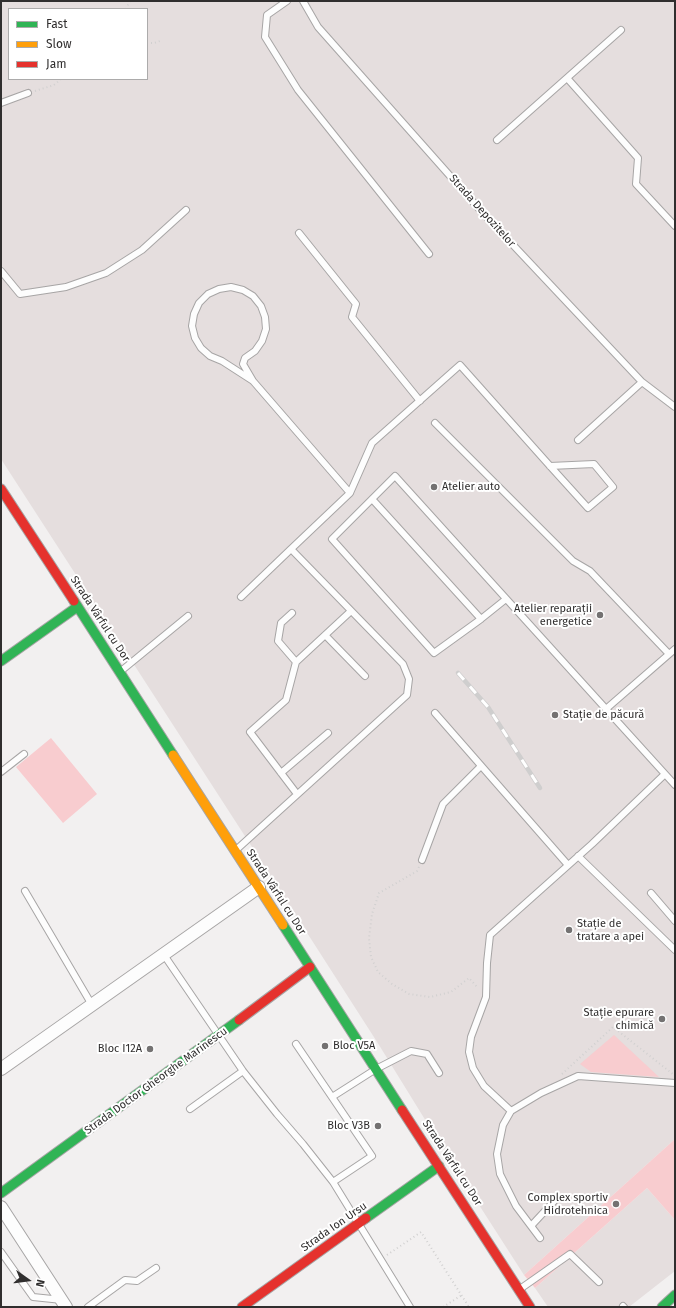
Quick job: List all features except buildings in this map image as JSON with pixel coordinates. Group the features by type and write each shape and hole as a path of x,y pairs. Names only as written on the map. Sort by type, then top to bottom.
{"street":[{"name":"Strada Vârful cu Dor","path":"1,489 530,1307"},
{"path":"1,661 77,607"},
{"path":"1,1069 164,956 259,887"},
{"name":"Strada Doctor Gheorghe Marinescu","path":"1,1193 220,1035 310,967"},
{"name":"Strada Ion Ursu","path":"242,1307 439,1166"},
{"path":"1,1207 64,1304"},
{"path":"662,1307 675,1295"}],"lane":[{"path":"288,1 267,15 265,37 298,90 429,254"},
{"name":"Strada Depozitelor","path":"303,1 318,27 477,206 642,382 675,407"},
{"path":"497,140 621,30"},
{"path":"567,78 638,158 636,184 675,226"},
{"path":"1,103 28,93"},
{"path":"1,271 20,294 66,287 106,273 142,250 186,210"},
{"path":"299,233 356,304 352,317 420,401"},
{"path":"253,381 222,361 210,356 201,348 194,338 192,326 194,314 199,302 208,294 219,289 231,287 243,290 253,296 261,306 265,317 266,329 262,341 255,351 245,358 243,364 253,381 350,493"},
{"path":"241,597 350,493 372,443 460,366 550,466 588,508 613,487 594,464 550,466"},
{"path":"578,440 642,382"},
{"path":"435,423 573,561 590,571 669,654"},
{"path":"506,599 434,653 332,539 395,476 675,785"},
{"path":"372,499 481,619"},
{"path":"235,851 407,695 409,679 403,664 291,549"},
{"path":"297,794 250,732 286,700 296,662 351,611"},
{"path":"292,613 281,623 278,641 296,662"},
{"path":"120,672 188,616"},
{"path":"325,635 365,676"},
{"path":"606,709 675,649"},
{"path":"434,713 568,865"},
{"path":"281,773 328,733"},
{"path":"1,772 24,754"},
{"path":"422,860 443,804 481,766"},
{"path":"511,1111 484,1086 473,1068 469,1052 472,1037 486,997 490,935 666,774"},
{"path":"578,856 675,950"},
{"path":"25,891 92,1005"},
{"path":"651,893 675,921"},
{"path":"164,956 243,1070 277,1114 334,1182 410,1307"},
{"path":"296,1044 372,1156 334,1182"},
{"path":"332,1097 376,1069 411,1051 427,1054 439,1074"},
{"path":"190,1109 243,1070"},
{"path":"540,1238 516,1206 500,1174 496,1154 503,1125 511,1111 541,1093 578,1076 675,1083"},
{"path":"531,1226 557,1198"},
{"path":"1,1252 33,1297 64,1304"},
{"path":"519,1290 570,1254 599,1282"},
{"path":"88,1307 125,1280 136,1281 156,1268"}],"path":[{"path":"148,42 160,42"},
{"path":"28,93 54,85 60,80"},
{"path":"422,860 417,871 379,893 372,914 369,938 371,957 378,972 392,984 409,994 430,997 451,992 469,978 486,997"},
{"path":"558,1078 613,1028 675,1076"},
{"path":"380,1259 421,1232 469,1307"},
{"path":"443,1307 462,1295"}],"shaded area":[{"path":"1,1 675,1 675,1139 524,1275 252,847 1,459"},
{"path":"51,738 97,794 63,823 16,767"},
{"path":"614,1035 659,1077 591,1072 580,1064"},
{"name":"Complex sportiv Hidrotehnica","path":"675,1139 675,1220 647,1188 535,1288 524,1275"},
{"path":"647,1188 675,1220 675,1271 629,1307 548,1307 535,1288"}],"railway":[{"path":"458,673 488,707 540,788"}],"traffic: fast":[{"path":"74,601 173,755"},
{"path":"1,661 77,607"},
{"path":"283,925 402,1110"},
{"path":"1,1193 239,1020"},
{"path":"366,1218 439,1166"},
{"path":"662,1307 675,1295"}],"traffic: slow":[{"path":"173,755 283,925"}],"traffic: jam":[{"path":"1,489 74,601"},
{"path":"239,1020 310,967"},
{"path":"402,1110 530,1307"},
{"path":"242,1307 366,1218"}],"place":[{"name":"Atelier auto","path":"434,487"},
{"name":"Atelier reparații energetice","path":"600,615"},
{"name":"Stație de păcură","path":"555,715"},
{"name":"Stație de tratare a apei","path":"569,930"},
{"name":"Stație epurare chimică","path":"662,1019"},
{"name":"Bloc V5A","path":"325,1046"},
{"name":"Bloc I12A","path":"150,1049"},
{"name":"Bloc V3B","path":"378,1126"},
{"name":"Complex sportiv Hidrotehnica","path":"616,1204"}]}
